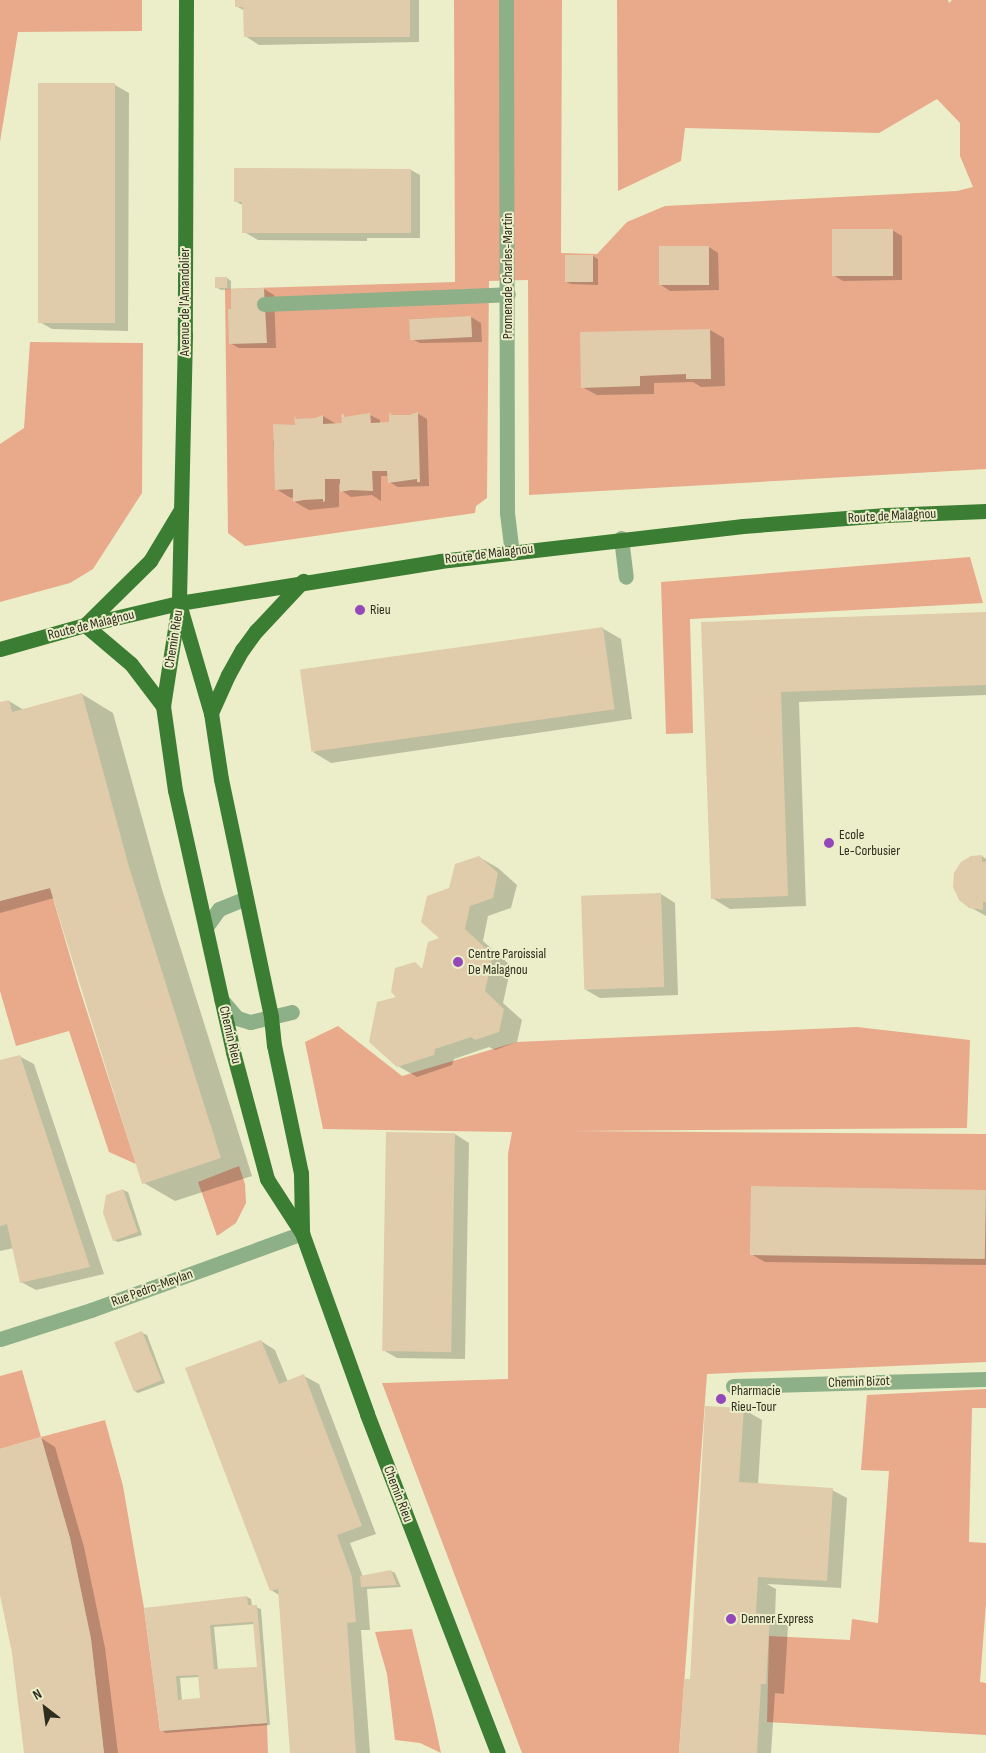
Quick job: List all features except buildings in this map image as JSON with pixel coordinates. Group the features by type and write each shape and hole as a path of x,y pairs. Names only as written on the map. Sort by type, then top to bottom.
{"main road":[{"name":"Avenue de l'Amandolier","path":"179,603 185,334 186,0"},
{"path":"164,706 124,656 85,625 150,561 181,510"},
{"name":"Route de Malagnou","path":"0,649 85,625 179,603 303,581 621,538 886,515 986,511"},
{"path":"211,713 228,675 242,650 256,631 303,581"},
{"name":"Chemin Rieu","path":"179,603 164,706 175,790 233,1052 267,1179 302,1233 367,1414 498,1753"},
{"name":"Chemin Rieu","path":"179,603 211,713 221,779 272,1017 274,1045 301,1173 302,1233"}],"street":[{"name":"Promenade Charles-Martin","path":"506,0 507,513 512,552"},
{"path":"264,304 508,294"},
{"path":"621,538 626,577"},
{"path":"206,927 219,909 246,898"},
{"path":"221,998 237,1018 250,1022 292,1012"},
{"name":"Rue Pedro-Meylan","path":"0,1339 91,1310 302,1233"},
{"name":"Chemin Bizot","path":"733,1386 986,1379"}],"shaded area":[{"path":"0,0 142,0 142,31 18,32 0,142"},
{"path":"454,0 562,0 561,253 597,254 627,222 665,206 957,191 973,187 960,156 960,123 937,99 879,133 685,128 681,161 618,191 617,0 948,0 949,3 952,0 986,0 986,469 529,495 528,280 489,281 487,498 476,506 475,513 245,546 228,533 225,289 455,282"},
{"path":"30,342 143,343 142,493 93,569 70,583 0,602 0,444 24,428"},
{"path":"970,557 983,603 690,619 693,733 666,734 661,582"},
{"path":"50,888 79,987 136,1164 109,1152 69,1031 16,1046 0,991 0,901"},
{"path":"338,1026 402,1076 517,1042 857,1027 970,1040 967,1128 570,1131 986,1134 986,1362 707,1374 679,1753 522,1753 382,1383 508,1379 508,1154 512,1132 323,1129 305,1042"},
{"path":"239,1166 245,1184 246,1203 236,1223 217,1236 198,1182"},
{"path":"22,1370 41,1437 0,1449 0,1376"},
{"path":"986,1389 986,1408 972,1408 969,1542 986,1543 986,1603 980,1682 986,1683 986,1735 767,1722 769,1636 850,1640 852,1619 878,1623 889,1471 861,1470 867,1395"},
{"path":"105,1420 123,1486 144,1608 160,1731 267,1723 268,1753 104,1753 91,1639 70,1538 41,1437"},
{"path":"412,1629 441,1753 420,1743 395,1740 387,1674 375,1632"}],"place":[{"name":"Rieu","path":"360,610"},
{"name":"Ecole Le-Corbusier","path":"829,843"},
{"name":"Centre Paroissial De Malagnou","path":"458,962"},
{"name":"Pharmacie Rieu-Tour","path":"721,1399"},
{"name":"Denner Express","path":"731,1619"}]}
